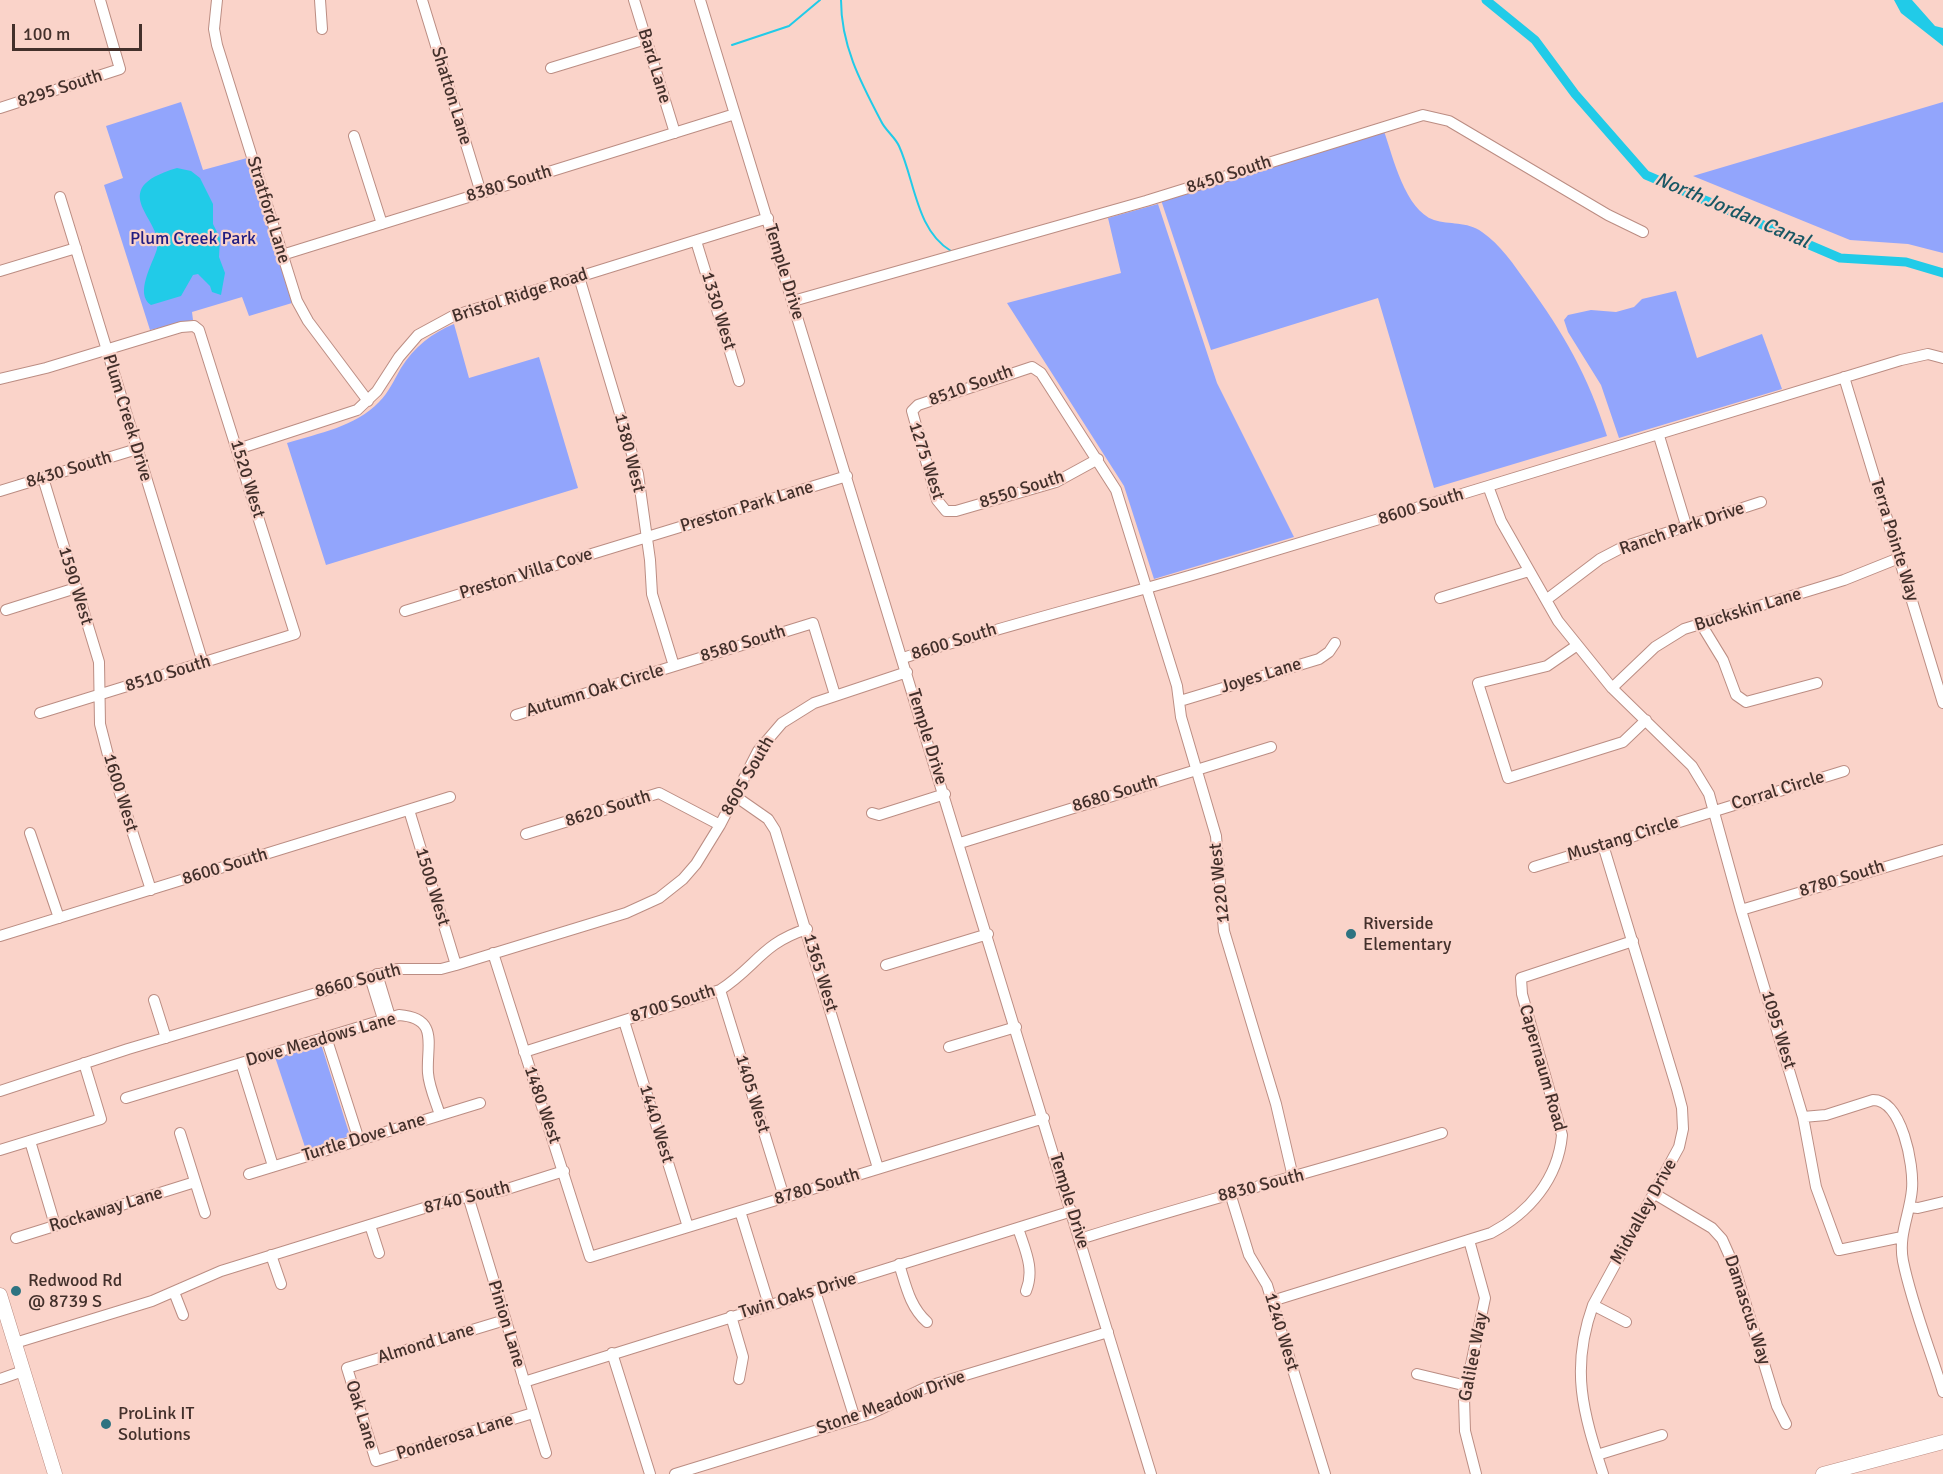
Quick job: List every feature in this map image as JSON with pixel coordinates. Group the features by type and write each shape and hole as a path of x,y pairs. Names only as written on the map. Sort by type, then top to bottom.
{"main road":[{"path":"0,1295 55,1474"},
{"path":"1823,1474 1943,1442"}],"street":[{"name":"8295 South","path":"0,108 120,69 100,0"},
{"name":"Stratford Lane","path":"217,0 214,12 217,45 301,310 368,401"},
{"path":"320,0 322,29"},
{"name":"Shatton Lane","path":"422,0 481,193"},
{"name":"Bard Lane","path":"634,0 675,133"},
{"name":"Temple Drive","path":"700,0 988,934 1151,1474"},
{"path":"551,68 646,39"},
{"name":"8380 South","path":"282,255 735,114"},
{"name":"8450 South","path":"793,301 1146,201 1423,115 1449,121 1608,215 1643,232"},
{"path":"354,136 382,224"},
{"name":"Plum Creek Drive","path":"60,197 202,663"},
{"name":"Bristol Ridge Road","path":"238,449 357,410 368,401 408,345 432,326 453,316 768,218"},
{"name":"1330 West","path":"696,241 739,381"},
{"path":"0,271 76,248"},
{"name":"1380 West","path":"579,277 638,474 652,594 674,666"},
{"name":"1520 West","path":"106,350 181,327 194,326 202,336 296,634"},
{"path":"0,378 106,350"},
{"name":"8600 South","path":"903,658 1046,614 1147,588 1659,436 1915,356 1940,356"},
{"name":"8510 South","path":"912,411 918,405 1032,367"},
{"name":"1220 West","path":"1032,367 1041,373 1098,459 1124,510 1180,701 1181,717 1216,837 1224,931 1276,1104 1293,1178"},
{"name":"Terra Pointe Way","path":"1844,377 1943,703"},
{"name":"1275 West","path":"912,411 937,500 943,510"},
{"path":"1659,436 1686,525"},
{"name":"8430 South","path":"0,491 137,449"},
{"name":"8550 South","path":"943,510 956,511 1056,482 1098,459"},
{"name":"Preston Park Lane","path":"646,537 847,476"},
{"name":"1590 West","path":"43,478 99,662 100,694"},
{"name":"1095 West","path":"1488,486 1501,521 1546,600 1576,646 1612,688 1692,766 1709,794 1712,812 1803,1117 1816,1187 1839,1250 1902,1237"},
{"name":"Ranch Park Drive","path":"1546,600 1600,559 1615,551 1686,525 1761,502"},
{"name":"Preston Villa Cove","path":"405,611 646,537"},
{"name":"Buckskin Lane","path":"1612,688 1655,647 1684,629 1844,580 1899,558"},
{"path":"1440,598 1529,570"},
{"path":"6,610 76,588"},
{"name":"8580 South","path":"674,666 813,623 835,695"},
{"path":"1701,624 1723,660 1736,695 1746,702 1817,682"},
{"name":"8510 South","path":"40,713 296,634"},
{"name":"Joyes Lane","path":"1180,701 1319,659 1329,652 1335,643"},
{"path":"1576,646 1547,666 1478,683 1508,778 1623,742 1646,720"},
{"name":"Autumn Oak Circle","path":"516,715 674,666"},
{"name":"8605 South","path":"720,825 758,751 782,723 814,703 907,672"},
{"name":"1600 West","path":"100,694 100,724 108,759 151,890"},
{"name":"8680 South","path":"960,843 1271,747"},
{"name":"Corral Circle","path":"1712,812 1844,771"},
{"name":"8620 South","path":"526,834 659,793 720,825"},
{"path":"872,813 879,814 945,794"},
{"name":"8600 South","path":"0,936 450,796"},
{"name":"1365 West","path":"735,796 762,814 776,830 878,1168"},
{"name":"1500 West","path":"408,810 456,965"},
{"name":"Mustang Circle","path":"1534,867 1712,812"},
{"name":"8660 South","path":"0,1090 374,975 405,967 441,969 626,913 659,898 689,871 720,825"},
{"path":"30,833 59,918"},
{"name":"Midvalley Drive","path":"1603,845 1682,1108 1683,1129 1679,1147 1593,1305 1584,1330 1579,1379 1581,1400 1603,1474"},
{"name":"8780 South","path":"1741,910 1943,850"},
{"name":"8700 South","path":"524,1052 720,990 742,975 778,940 807,928"},
{"path":"886,965 988,934"},
{"name":"Capernaum Road","path":"1272,1300 1469,1240 1502,1228 1528,1210 1549,1177 1561,1146 1560,1121 1522,994 1521,978 1633,941"},
{"name":"1480 West","path":"494,953 524,1052 542,1097 590,1257"},
{"path":"374,975 387,1018"},
{"name":"1405 West","path":"720,990 784,1197"},
{"path":"154,1000 166,1038"},
{"name":"Dove Meadows Lane","path":"126,1098 387,1018 407,1016 416,1019 429,1033 429,1080 440,1115"},
{"name":"1440 West","path":"624,1021 687,1227"},
{"path":"949,1047 1016,1027"},
{"path":"326,1037 358,1140"},
{"path":"0,1150 102,1119 84,1063"},
{"path":"241,1063 273,1166"},
{"path":"1803,1117 1826,1114 1873,1100 1888,1104 1898,1119 1911,1167 1912,1192 1902,1237 1903,1261 1943,1392"},
{"name":"Turtle Dove Lane","path":"249,1174 480,1103"},
{"name":"8780 South","path":"590,1257 1044,1118"},
{"path":"180,1133 205,1213"},
{"name":"8830 South","path":"1080,1239 1230,1193 1293,1178 1442,1133"},
{"path":"30,1141 55,1225"},
{"name":"8740 South","path":"15,1343 174,1293 214,1273 271,1255 468,1196 504,1190 564,1171"},
{"name":"Rockaway Lane","path":"16,1238 195,1182"},
{"name":"1240 West","path":"1230,1193 1250,1255 1263,1276 1272,1300 1325,1474"},
{"name":"Damascus Way","path":"1655,1194 1712,1228 1722,1239 1734,1266 1777,1406 1786,1425"},
{"name":"Pinion Lane","path":"468,1196 546,1453"},
{"path":"1909,1206 1918,1208 1943,1203"},
{"path":"740,1211 769,1305"},
{"name":"Twin Oaks Drive","path":"524,1382 1072,1211"},
{"path":"370,1225 379,1253"},
{"path":"1018,1228 1030,1268 1031,1280 1026,1291"},
{"name":"Galilee Way","path":"1469,1240 1485,1298 1467,1386 1465,1431 1476,1474"},
{"path":"271,1255 281,1284"},
{"path":"899,1264 911,1302 918,1314 927,1322"},
{"path":"815,1291 855,1419"},
{"path":"174,1293 183,1315"},
{"path":"1593,1305 1626,1322"},
{"path":"731,1316 743,1357 740,1379"},
{"name":"Almond Lane","path":"347,1368 505,1320"},
{"name":"Stone Meadow Drive","path":"675,1474 884,1409 930,1386 1108,1332"},
{"path":"612,1353 650,1474"},
{"name":"Oak Lane","path":"347,1368 376,1461"},
{"path":"0,1379 24,1371"},
{"path":"1417,1374 1467,1386"},
{"name":"Ponderosa Lane","path":"376,1461 534,1413"},
{"path":"1597,1455 1662,1435"}],"green space":[{"name":"Plum Creek Park","path":"181,102 203,170 247,158 292,303 249,316 242,297 192,312 193,320 150,330 104,185 123,178 106,126"},
{"path":"1943,102 1943,253 1908,244 1850,240 1693,176"},
{"path":"1384,131 1396,168 1415,206 1434,220 1470,226 1482,232 1501,249 1517,269 1574,356 1592,394 1607,436 1434,488 1378,298 1211,350 1161,200"},
{"path":"1158,204 1217,383 1294,537 1154,579 1124,486 1007,303 1121,273 1108,218"},
{"path":"1676,291 1697,358 1762,334 1782,389 1619,438 1601,385 1568,332 1564,320 1568,315 1591,310 1616,312 1634,307 1642,299"},
{"path":"454,324 469,378 539,357 578,488 326,565 287,443 336,428 369,411 386,394 406,360 418,347 431,336"},
{"path":"321,1044 350,1136 306,1150 275,1057"}],"shaded area":[{"path":"1894,0 1912,0 1935,26 1943,28 1943,46 1901,13"},
{"path":"177,168 191,171 200,178 213,204 213,224 220,238 219,257 225,273 221,295 212,292 210,286 198,274 193,275 181,296 151,305 146,300 144,286 157,249 157,238 142,206 140,196 143,186 155,177"}],"waterway":[{"path":"732,45 789,26 820,0"},
{"path":"841,0 844,32 859,77 883,124 899,146 923,218 939,242 951,251"},
{"name":"North Jordan Canal","path":"1486,0 1535,40 1575,94 1646,175 1840,258 1906,262 1943,273"}],"place":[{"name":"Riverside Elementary","path":"1351,934"},
{"name":"Redwood Rd @ 8739 S","path":"16,1291"},
{"name":"ProLink IT Solutions","path":"106,1424"}]}
